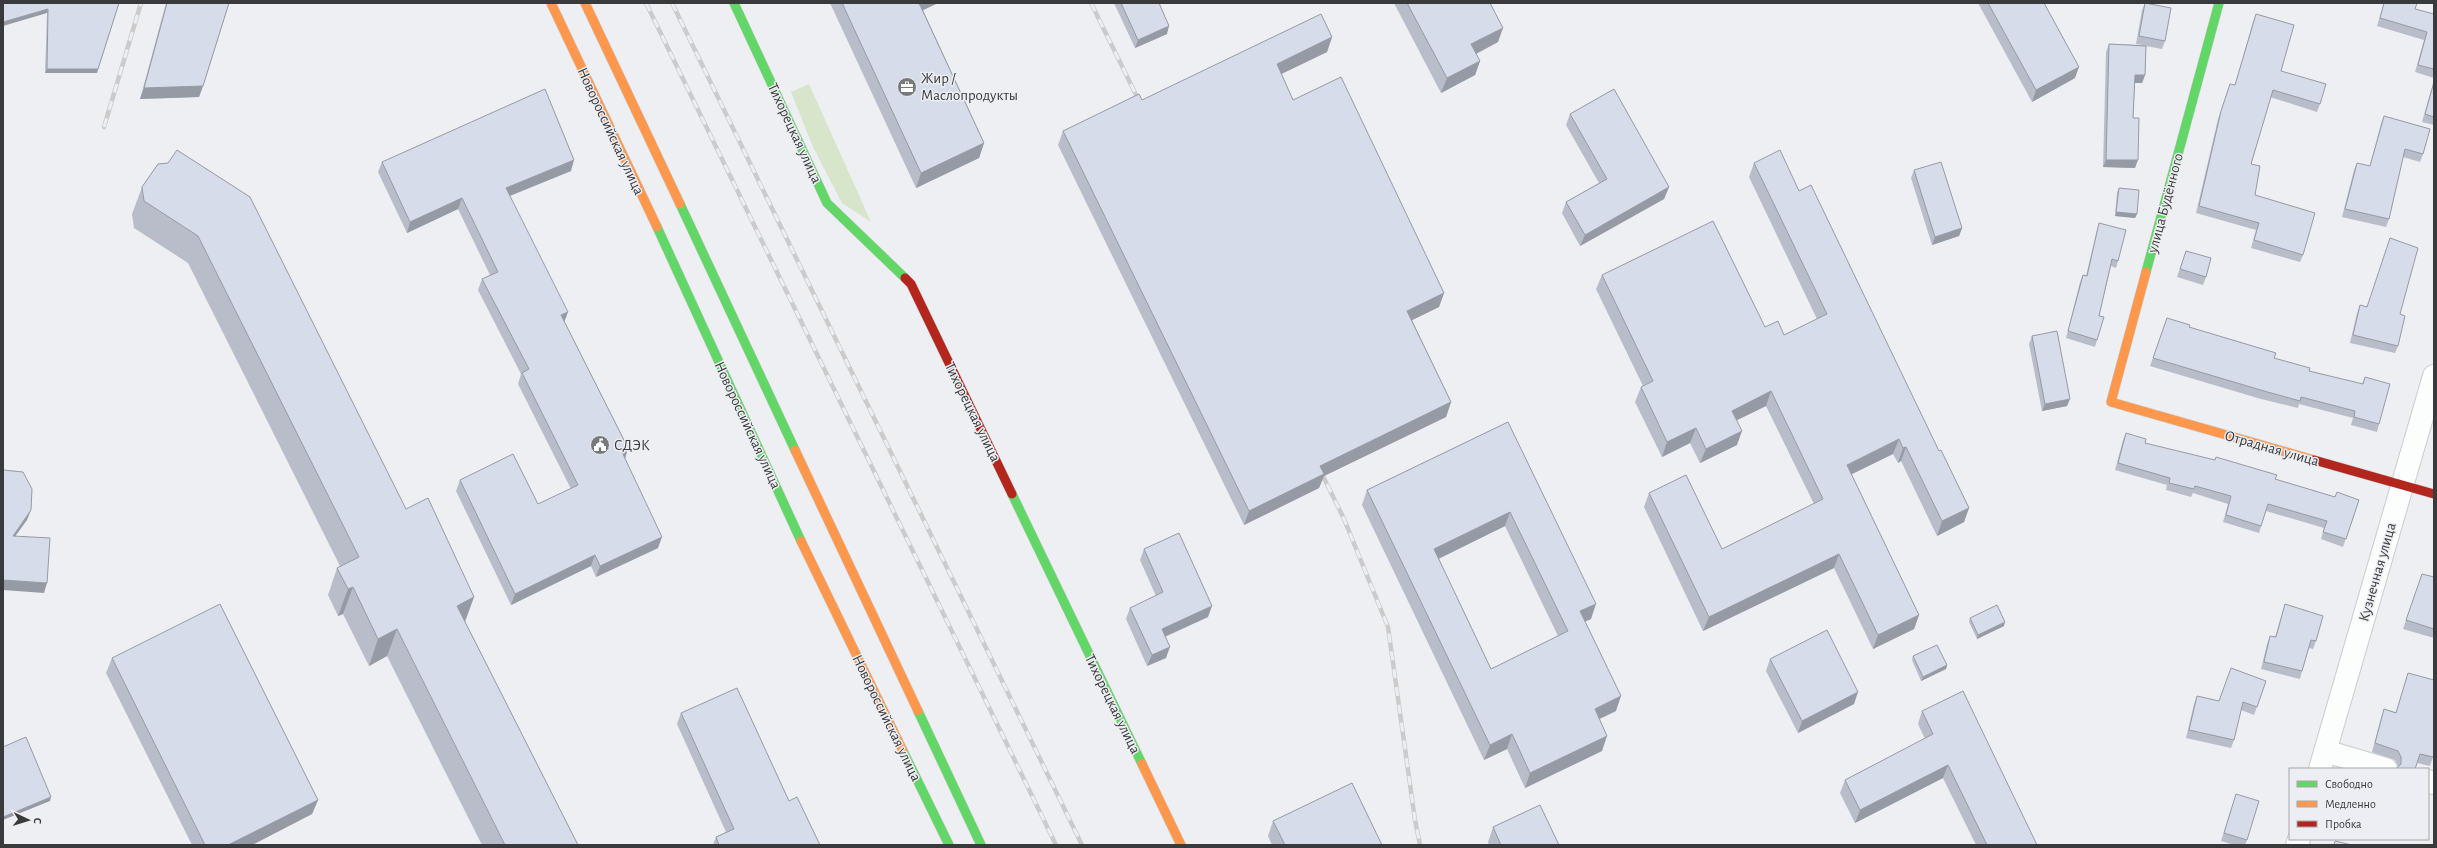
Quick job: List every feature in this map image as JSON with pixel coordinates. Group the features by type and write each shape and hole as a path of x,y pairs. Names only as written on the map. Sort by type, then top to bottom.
{"main road":[{"name":"Новороссийская улица","path":"551,3 654,220 789,516 949,845"},
{"name":"Новороссийская улица","path":"585,3 981,845"},
{"name":"Тихорецкая улица","path":"734,3 827,203 911,284 1181,845"},
{"name":"улица Будённого","path":"2111,402 2219,3"},
{"name":"Отрадная улица","path":"2111,402 2434,494"}],"street":[{"name":"Кузнечная улица","path":"2323,760 2434,376"},
{"path":"2323,760 2379,768"}],"green space":[{"path":"809,84 871,222 842,203 813,147 791,92"}],"building":[{"path":"3,3 119,3 98,69 47,69 48,9 3,22"},
{"path":"167,3 229,3 203,86 144,88"},
{"name":"Жир / Маслопродукты","path":"842,3 919,3 984,143 921,173"},
{"path":"1121,3 1159,3 1169,26 1138,40"},
{"path":"1407,3 1490,3 1503,28 1471,44 1480,61 1447,78"},
{"path":"1988,3 2044,3 2079,67 2036,90"},
{"path":"2145,3 2171,8 2165,41 2139,36"},
{"path":"2384,3 2417,3 2415,9 2434,14 2434,69 2418,65 2427,32 2380,18"},
{"path":"1321,14 1332,37 1277,64 1293,100 1341,77 1444,293 1407,311 1451,402 1320,466 1324,474 1249,511 1063,131 1139,94 1142,100"},
{"path":"2256,14 2294,25 2281,71 2326,84 2320,104 2273,90 2251,164 2260,166 2255,195 2315,213 2303,255 2254,240 2259,223 2199,206 2221,111 2230,84 2235,85"},
{"path":"2109,44 2146,46 2145,75 2135,75 2133,118 2139,118 2138,160 2106,160"},
{"path":"2434,82 2434,117 2425,114"},
{"path":"545,89 574,160 506,188 568,312 561,315 628,448 622,452 662,537 600,566 595,555 515,594 460,480 513,454 538,504 578,485 522,373 529,369 482,279 498,272 462,198 410,222 382,162"},
{"path":"1614,89 1669,187 1585,235 1566,202 1607,179 1570,114"},
{"path":"2384,116 2430,129 2423,154 2405,149 2389,219 2345,209 2357,163 2370,166"},
{"path":"177,150 250,197 406,509 428,498 474,597 457,606 578,845 505,845 397,629 378,639 353,587 348,589 337,568 359,557 198,236 144,201 142,187 158,164 168,163"},
{"path":"1780,150 1799,191 1811,185 1939,451 1941,450 1969,508 1942,521 1906,447 1903,448 1899,439 1847,465 1919,615 1878,635 1839,554 1709,617 1649,493 1686,475 1722,549 1823,499 1771,391 1732,411 1742,431 1706,449 1696,428 1667,442 1641,387 1653,381 1602,275 1713,221 1765,327 1778,321 1784,335 1827,314 1754,163"},
{"path":"1941,162 1962,228 1935,237 1914,170"},
{"path":"2119,188 2139,190 2137,214 2116,212"},
{"path":"2099,223 2126,230 2118,261 2112,259 2099,316 2104,317 2097,340 2068,331 2083,275 2087,276"},
{"path":"2390,238 2418,248 2400,314 2405,316 2398,346 2353,335 2360,305 2367,307"},
{"path":"2186,251 2211,258 2206,277 2180,269"},
{"path":"2167,318 2190,325 2189,327 2276,353 2274,358 2310,368 2309,371 2363,384 2365,377 2390,384 2379,424 2354,417 2355,411 2301,397 2300,401 2153,358"},
{"path":"2057,331 2070,399 2045,404 2032,336"},
{"path":"1508,422 1596,604 1580,611 1621,696 1595,709 1607,736 1530,773 1512,734 1490,745 1367,490","holes":["1510,512 1568,631 1491,669 1434,549"]},
{"path":"2126,433 2146,439 2145,443 2215,460 2216,457 2277,475 2275,479 2335,497 2337,492 2359,500 2346,539 2323,532 2327,521 2268,504 2261,526 2226,515 2231,496 2195,486 2194,489 2169,483 2170,478 2118,463"},
{"path":"3,470 23,472 32,489 31,510 13,536 50,538 47,583 3,580"},
{"path":"1179,533 1212,606 1162,629 1170,647 1152,655 1130,608 1163,592 1144,549"},
{"path":"2422,574 2434,577 2434,629 2406,620"},
{"path":"220,604 318,800 228,845 205,845 112,658"},
{"path":"2285,604 2323,616 2316,641 2311,640 2302,671 2264,662 2270,636 2276,637"},
{"path":"1997,605 2005,622 1978,635 1970,618"},
{"path":"1827,630 1858,692 1802,721 1770,659"},
{"path":"1937,645 1947,665 1923,677 1913,656"},
{"path":"2231,668 2266,681 2257,707 2243,702 2234,740 2189,730 2197,696 2219,701"},
{"path":"2408,673 2434,680 2434,754 2433,757 2420,754 2415,768 2397,768 2401,764 2401,757 2398,751 2375,743 2384,709 2396,713"},
{"path":"737,688 789,801 797,797 820,845 719,845 716,837 734,829 681,713"},
{"path":"1963,691 2037,845 1987,845 1948,765 1860,810 1845,780 1933,734 1922,711"},
{"path":"26,737 51,797 3,817 3,747"},
{"path":"1352,783 1382,845 1285,845 1273,821"},
{"path":"2236,794 2259,801 2247,840 2224,833"},
{"path":"1540,805 1559,845 1501,845 1493,827"},
{"path":"2335,841 2352,845 2334,845"}],"railway":[{"path":"104,127 141,3"},
{"path":"646,3 1056,845"},
{"path":"672,3 1082,845"},
{"path":"1091,3 1141,105"},
{"path":"1319,468 1344,519 1388,627 1415,820 1420,845"}],"traffic: fast":[{"path":"734,3 827,203 905,278"},
{"path":"2146,272 2219,3"},
{"path":"680,204 795,450"},
{"path":"657,227 801,541"},
{"path":"1012,494 1142,764"},
{"path":"918,711 981,845"},
{"path":"903,751 949,845"}],"traffic: slow":[{"path":"551,3 657,227"},
{"path":"585,3 680,204"},
{"path":"2146,272 2111,402 2314,460"},
{"path":"795,450 918,711"},
{"path":"801,541 903,751"},
{"path":"1142,764 1181,845"}],"traffic: jam":[{"path":"905,278 911,284 1012,494"},
{"path":"2314,460 2434,494"}],"place":[{"name":"Жир / Маслопродукты","path":"907,87"},
{"name":"СДЭК","path":"600,445"}]}
